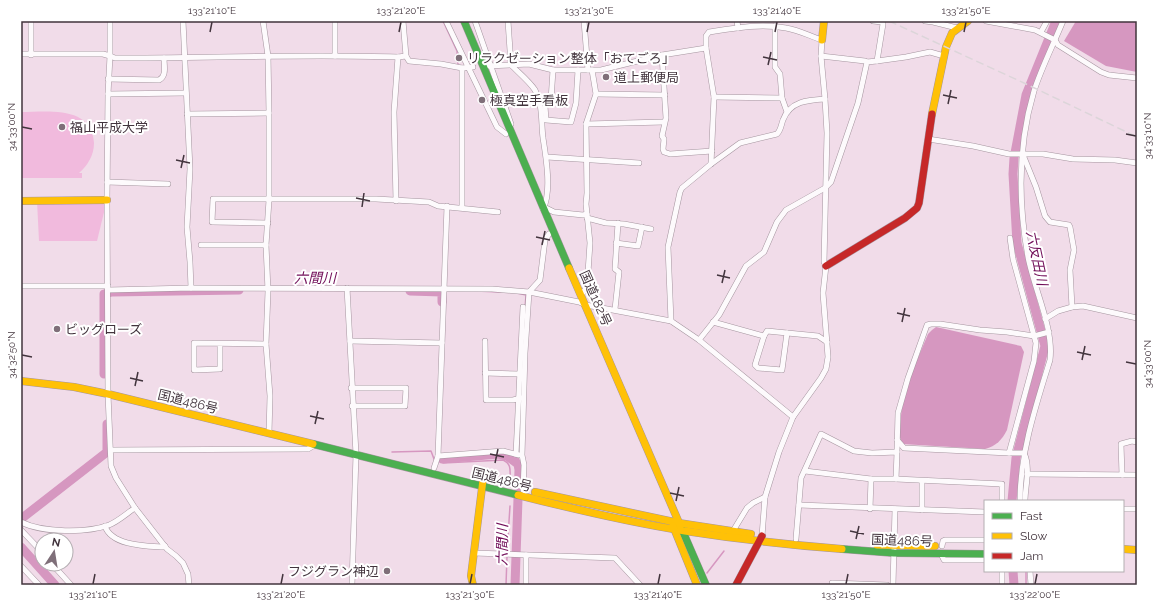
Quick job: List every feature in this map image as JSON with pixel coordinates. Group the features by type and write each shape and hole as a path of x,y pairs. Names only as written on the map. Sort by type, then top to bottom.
{"main road":[{"name":"国道182号","path":"457,21 509,133 542,209 580,298 671,522"},
{"name":"国道182号","path":"464,21 509,133"},
{"path":"822,40 824,21"},
{"path":"826,266 906,218 919,203 932,109 944,56 952,33 968,21"},
{"path":"21,201 107,200"},
{"name":"国道182号","path":"542,209 549,234 580,298 586,305 677,526 694,583"},
{"name":"国道486号","path":"21,375 74,381 108,391 482,483 671,522 677,526"},
{"name":"国道486号","path":"21,381 108,391"},
{"name":"国道486号","path":"269,430 314,445 355,451 434,468 482,483"},
{"path":"473,585 471,576 482,483"},
{"name":"国道486号","path":"522,492 582,511 677,526 733,531 760,539 796,539 894,549"},
{"name":"国道182号","path":"677,526 683,531 706,585"},
{"name":"国道486号","path":"683,531 760,539 825,548 941,550 984,554"},
{"path":"736,585 760,539"},
{"name":"国道486号","path":"941,550 984,547"},
{"path":"1124,549 1137,550"},
{"path":"1124,555 1137,555"}],"street":[{"path":"31,21 31,55"},
{"path":"110,21 107,200 108,391 111,466 116,478 135,508 165,546 183,563 188,574 189,585"},
{"path":"182,21 190,169 187,227 191,288"},
{"path":"263,21 268,56 269,113 269,200 266,245 268,289 266,344 270,396 269,430"},
{"path":"335,21 335,56"},
{"path":"403,21 406,56 409,61 471,68"},
{"path":"446,21 471,68 498,127 509,133 511,122 489,66 475,21"},
{"path":"508,21 511,65 534,89 541,106 543,138 547,157 547,200 542,209 554,212 583,215 606,223 618,223 651,229"},
{"path":"21,286 347,290 492,289 580,298 587,287 590,250 586,204 588,193 586,124 596,94 590,70 584,21"},
{"path":"736,21 738,28"},
{"path":"873,21 882,22 883,24 877,61"},
{"path":"925,21 957,28"},
{"path":"986,21 1025,27 1042,32 1054,40 1058,45 1102,72 1109,75 1137,78"},
{"path":"1042,32 1047,21"},
{"path":"1020,500 1023,453 1050,360 1051,350 1045,319 1032,275 1024,230 1020,189 1025,131 1034,90 1062,21"},
{"path":"775,26 775,67 780,74 782,98 786,112"},
{"path":"711,164 714,97 706,48 706,36 709,32 738,28 775,26 788,28 822,40 821,56 827,133 824,262 826,266 823,293 828,357 826,369 793,417 779,452 765,497 760,539"},
{"path":"489,66 530,64 553,70 610,69 662,55 706,48"},
{"path":"821,56 867,62 930,52 944,56"},
{"path":"21,54 103,54 115,58 268,56 398,58 406,56"},
{"path":"662,55 666,118 662,136 664,139 662,149 664,152 670,154 712,151"},
{"path":"108,79 162,79 164,74 164,58"},
{"path":"396,201 394,112 398,58"},
{"path":"699,340 722,310 746,266 764,252 781,215 786,210 825,188 831,182 858,103 867,62"},
{"path":"462,68 462,207"},
{"path":"553,70 552,100 545,106 546,120 571,122 576,103 578,70"},
{"path":"108,94 186,93"},
{"path":"596,94 665,95"},
{"path":"714,97 782,98"},
{"path":"671,320 668,247 682,188 740,143 780,132 786,112 791,107 801,102 825,99"},
{"path":"187,114 269,113"},
{"path":"586,124 664,122"},
{"path":"928,139 1009,154 1043,154 1073,159 1115,160 1137,163"},
{"path":"1023,154 1036,187 1045,216 1050,222 1069,224 1070,227 1074,250 1070,270 1072,307"},
{"path":"547,157 587,158 639,163"},
{"path":"107,182 168,184"},
{"path":"268,223 212,222 213,199 269,200 330,198 429,202 438,206 462,207 498,212"},
{"path":"434,468 438,456 447,206"},
{"path":"615,309 619,272 615,269 618,223"},
{"path":"616,243 638,246 642,227"},
{"path":"522,492 524,465 519,455 524,310 529,292 540,280 545,240 549,234"},
{"path":"1010,238 1013,259 1036,335 1034,361 1010,453"},
{"path":"201,245 266,245"},
{"path":"347,290 355,451 352,585"},
{"path":"586,305 671,320 699,340 793,417"},
{"path":"1045,319 1058,311 1083,306 1137,318"},
{"path":"713,322 764,336"},
{"path":"896,479 898,413 901,399 927,326 931,324 940,324 980,330 1036,335 1048,332"},
{"path":"787,333 782,370 758,368 755,365 767,330 818,336 827,342"},
{"path":"350,341 442,343"},
{"path":"485,341 486,400 514,400 522,398"},
{"path":"220,344 220,369 194,370 194,343 266,344"},
{"path":"486,373 522,374"},
{"path":"351,388 406,388 405,406 352,406"},
{"path":"796,539 801,478 821,434 854,451 872,453 897,452"},
{"path":"897,440 904,448 1023,453"},
{"path":"1122,475 1121,444 1132,441 1137,442"},
{"path":"111,450 308,449 314,445"},
{"path":"438,456 503,451 519,455"},
{"path":"1023,453 1026,457 1027,474 1025,500"},
{"path":"805,471 871,479 1002,484 1002,500"},
{"path":"1027,474 1137,475"},
{"path":"870,509 871,479"},
{"path":"922,481 922,510"},
{"path":"733,531 747,508 765,497"},
{"path":"799,505 870,509 984,512"},
{"path":"21,522 26,525 40,528 67,531 86,530 112,523 135,508"},
{"path":"893,585 895,509"},
{"path":"1124,509 1137,509"},
{"path":"105,526 109,534 126,542 139,545 165,546"},
{"path":"21,530 34,544"},
{"path":"984,540 945,540 943,541 941,550 944,560 984,560"},
{"path":"474,553 615,558 640,585"},
{"path":"526,555 526,585"},
{"path":"21,566 39,585"},
{"path":"59,572 71,585"},
{"path":"1002,572 1002,585"},
{"path":"1030,572 1031,585"},
{"path":"832,583 887,585"}],"shaded area":[{"path":"1076,21 1137,21 1137,72 1106,66 1064,41"},
{"path":"21,112 66,113 77,116 85,122 91,131 94,143 90,160 79,173 82,173 82,178 21,178"},
{"path":"107,200 97,241 39,241 37,201"},
{"path":"936,327 1021,346 1024,352 1007,430 1001,440 992,446 985,449 902,444 899,434 902,406 912,372 928,334"}],"waterway":[{"path":"443,21 457,51 458,65"},
{"name":"六反田川","path":"1012,500 1016,458 1045,346 1017,243 1013,174 1014,158 1026,95 1056,21"},
{"name":"六間川","path":"104,374 104,294 112,292 239,290"},
{"name":"六間川","path":"410,291 442,292 442,302"},
{"path":"475,291 501,292"},
{"path":"517,293 526,295 525,308"},
{"path":"518,464 521,400"},
{"name":"六間川","path":"21,519 107,452 107,424"},
{"path":"392,452 431,451 434,459"},
{"name":"六間川","path":"442,459 498,454 507,456 518,464 515,585"},
{"path":"443,463 503,460 509,466 510,480"},
{"path":"507,552 510,506"},
{"path":"21,547 55,585"},
{"path":"707,573 724,551"},
{"path":"506,585 507,556"},
{"name":"六反田川","path":"1013,572 1014,585"},
{"path":"1026,572 1026,585"}],"railway":[{"path":"889,21 1137,137"}],"traffic: fast":[{"path":"464,21 569,268"},
{"path":"313,444 518,495"},
{"path":"680,525 706,585"},
{"path":"842,549 894,553 984,554"}],"traffic: slow":[{"path":"822,40 824,21"},
{"path":"932,114 946,47 952,33 968,21"},
{"path":"21,201 107,200"},
{"path":"569,268 680,525"},
{"path":"21,381 74,387 108,394 313,444"},
{"path":"473,585 471,576 483,480"},
{"path":"535,492 679,523 751,534"},
{"path":"518,495 643,524 763,542 842,549"},
{"path":"673,526 697,585"},
{"path":"877,545 935,546"},
{"path":"1124,549 1137,550"}],"traffic: jam":[{"path":"826,266 905,218 917,208 932,114"},
{"path":"736,585 762,536"}],"place":[{"name":"リラクゼーション整体「おてごろ」","path":"459,58"},
{"name":"道上郵便局","path":"606,77"},
{"name":"極真空手看板","path":"482,100"},
{"name":"福山平成大学","path":"62,127"},
{"name":"ビッグローズ","path":"57,329"},
{"name":"フジグラン神辺","path":"387,571"}]}
